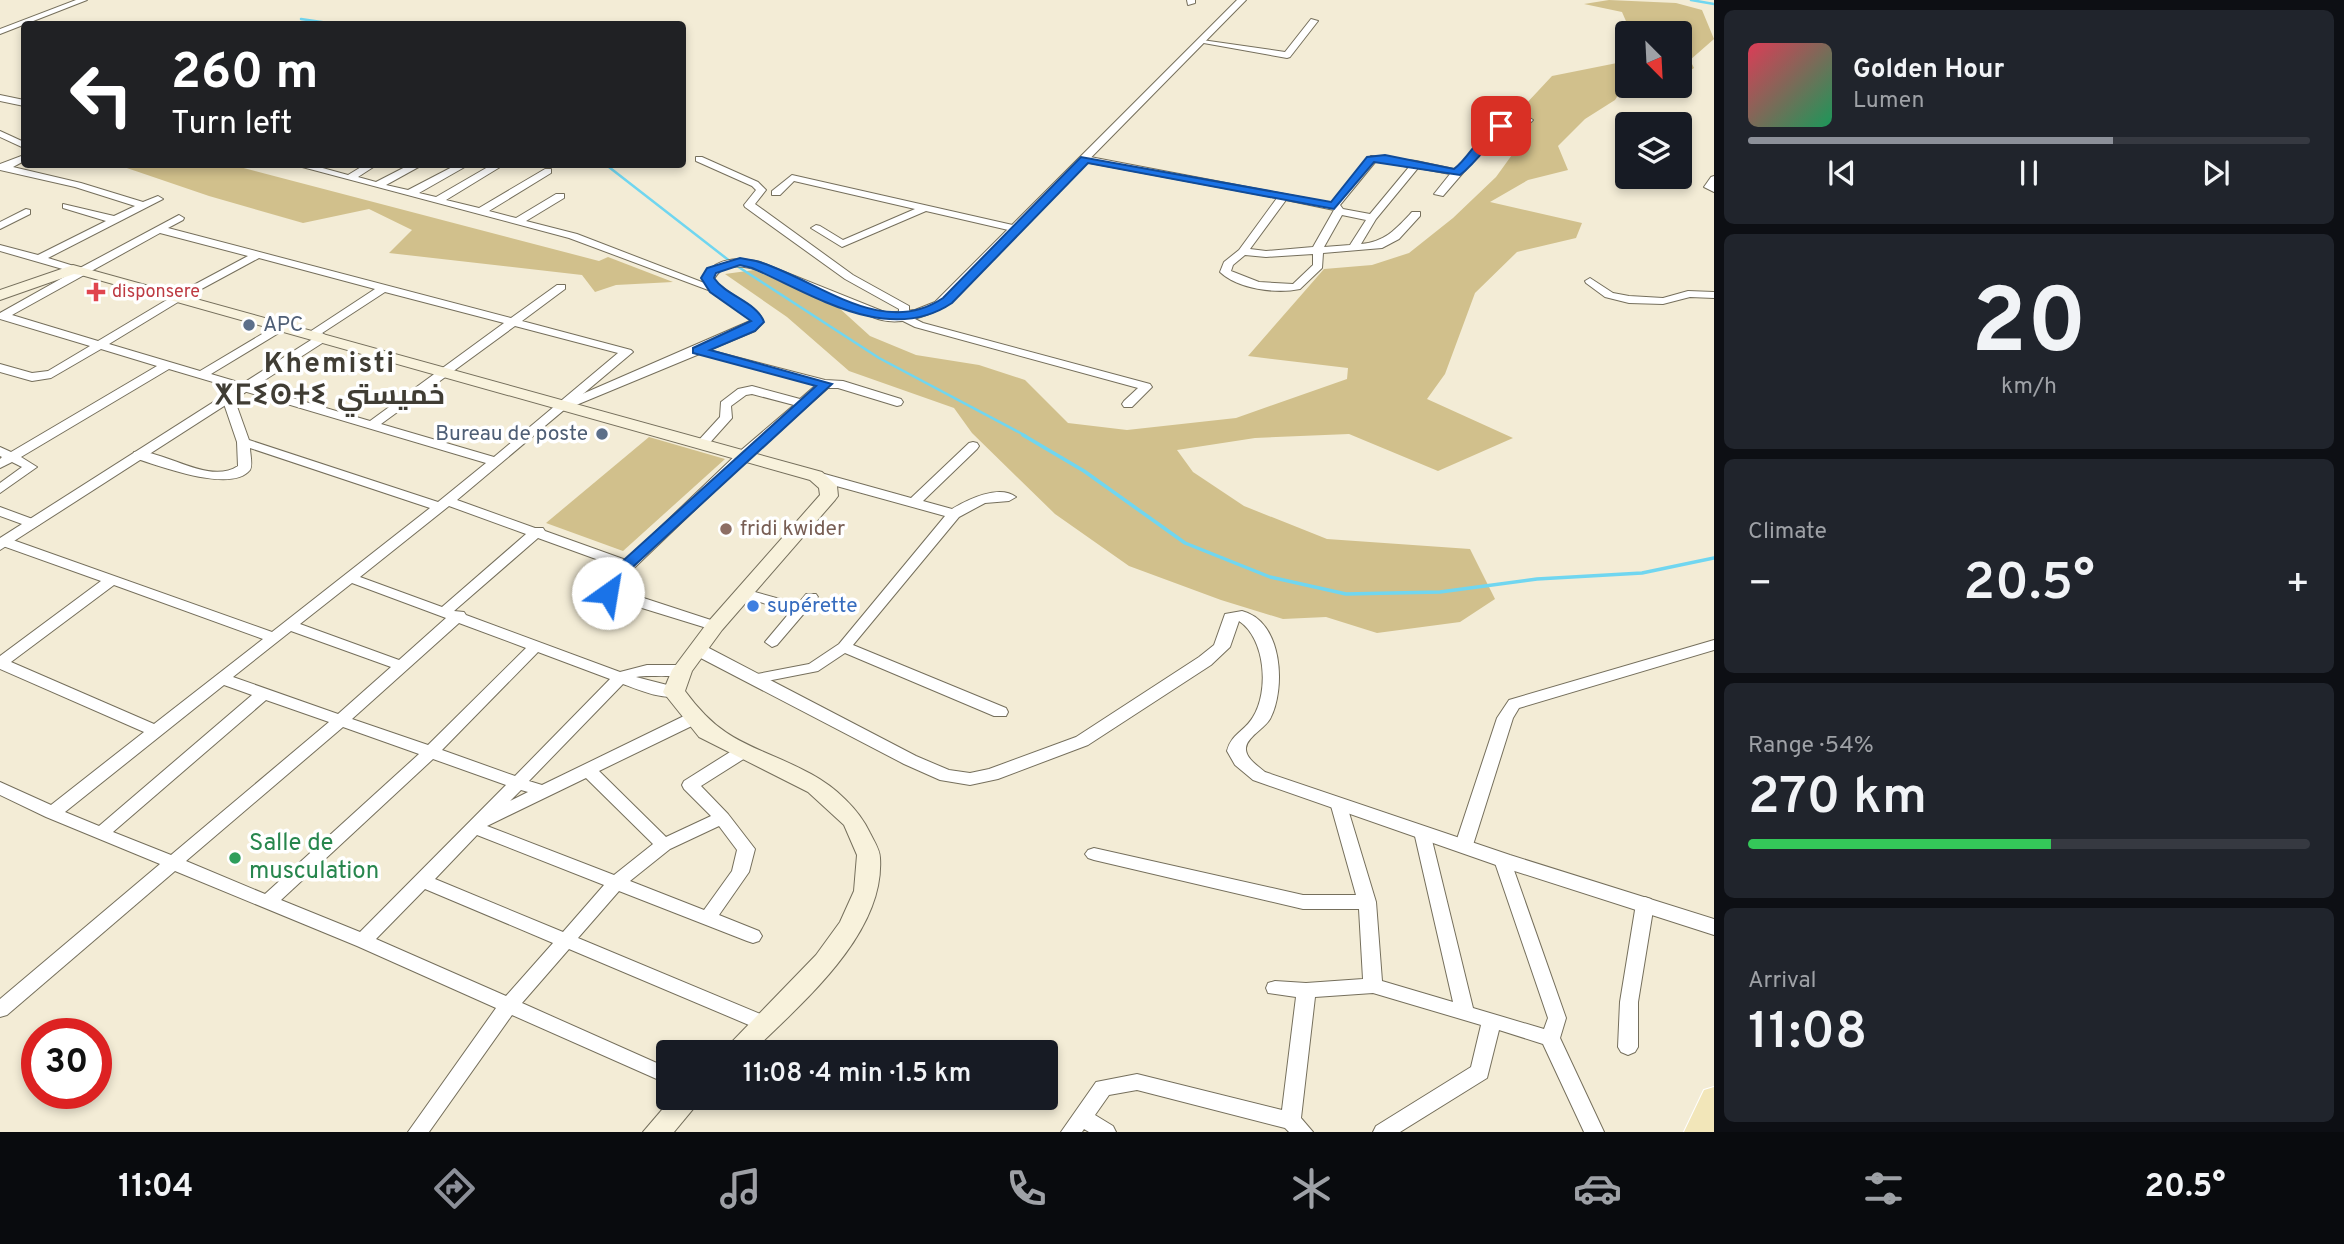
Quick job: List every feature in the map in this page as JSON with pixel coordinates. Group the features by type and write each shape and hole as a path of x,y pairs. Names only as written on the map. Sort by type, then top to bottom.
{"main road":[{"path":"0,295 78,270 816,475 828,486 829,496 715,626 682,670 674,692 692,719 709,734 817,788 850,817 868,850 870,879 855,919 823,967 747,1040"},
{"path":"1699,1132 1714,1099"},
{"path":"657,1132 678,1110"}],"street":[{"path":"29,21 83,0"},
{"path":"711,284 711,271 724,264 740,261 885,317 903,317 935,309 947,300 1242,0"},
{"path":"1202,42 1287,55 1314,21"},
{"path":"0,32 21,24"},
{"path":"0,98 21,102"},
{"path":"1439,194 1496,129 1528,120"},
{"path":"0,134 21,144"},
{"path":"1,168 21,159"},
{"path":"699,159 755,184 761,190 749,205 849,276 905,308 903,317"},
{"path":"1085,159 1283,196 1372,218"},
{"path":"1283,196 1243,252 1228,264 1225,272 1235,278 1291,288 1304,282 1318,266 1318,248 1337,209 1371,159 1416,164 1456,173"},
{"path":"1353,248 1372,218 1416,164"},
{"path":"1,168 78,185 144,205"},
{"path":"309,168 573,236 711,284 756,316 757,322 750,328 564,405"},
{"path":"323,172 330,168"},
{"path":"349,178 367,168"},
{"path":"378,186 412,168"},
{"path":"409,194 458,168"},
{"path":"437,201 493,168"},
{"path":"480,212 548,171"},
{"path":"776,193 792,178 1017,229"},
{"path":"1714,179 1709,187 1714,189"},
{"path":"518,221 560,196"},
{"path":"39,259 158,199"},
{"path":"67,206 115,220"},
{"path":"816,228 842,244 925,208"},
{"path":"0,226 26,212"},
{"path":"1243,252 1266,254 1385,243 1395,237 1416,214"},
{"path":"1,316 78,270 179,218"},
{"path":"52,813 444,504 627,352 159,229"},
{"path":"0,248 78,270"},
{"path":"0,368 32,377 45,376 179,297 257,255"},
{"path":"1590,281 1612,296 1660,302 1682,299 1688,294 1714,295"},
{"path":"2,543 245,387 384,287"},
{"path":"372,425 561,287"},
{"path":"1,316 496,462"},
{"path":"903,317 919,325 1146,387 1128,404"},
{"path":"201,375 283,327"},
{"path":"697,350 825,384 839,384 897,402"},
{"path":"0,464 7,453 167,365"},
{"path":"715,626 608,593 602,587 825,384"},
{"path":"702,444 726,418 725,405 742,392 752,390 803,404"},
{"path":"139,455 210,474 234,476 245,467 243,442 228,398"},
{"path":"243,442 538,531 628,566"},
{"path":"915,502 973,446"},
{"path":"0,489 31,467 7,453"},
{"path":"816,475 954,514"},
{"path":"757,678 813,668 844,647 954,514 972,502 989,496 1009,497"},
{"path":"0,511 33,524"},
{"path":"0,1010 402,666 452,613 538,531"},
{"path":"2,543 275,638"},
{"path":"351,578 544,649"},
{"path":"112,580 0,663 156,732"},
{"path":"744,593 801,609"},
{"path":"772,642 811,597"},
{"path":"699,650 910,760 946,776 970,779 992,775 1082,741 1205,661 1222,647 1231,618 1242,616 1254,623 1266,640 1268,688 1260,722 1238,742 1236,751 1241,761 1259,776 1339,806 1714,927"},
{"path":"290,626 402,666"},
{"path":"1464,845 1505,718 1514,704 1714,645"},
{"path":"267,902 431,752 536,646 648,687 674,692"},
{"path":"844,647 1000,712"},
{"path":"363,941 622,676 647,670 682,670"},
{"path":"223,679 544,792"},
{"path":"101,833 264,693"},
{"path":"473,827 692,719"},
{"path":"708,917 740,872 746,849 737,834 690,785 744,751"},
{"path":"588,770 664,845"},
{"path":"0,788 52,813 363,941 656,1071"},
{"path":"1339,806 1367,902 1373,986"},
{"path":"418,1132 509,1005 618,881 664,845 722,818"},
{"path":"473,827 618,881 752,936"},
{"path":"1422,832 1465,1012"},
{"path":"1094,855 1303,902 1367,902"},
{"path":"1503,860 1557,1018 1550,1038 1594,1132"},
{"path":"421,880 764,1023"},
{"path":"1628,1047 1629,1002 1645,904"},
{"path":"1275,988 1306,990 1373,986 1550,1038"},
{"path":"1105,1132 1076,1125 1102,1088 1137,1082 1297,1127 1306,990"},
{"path":"1383,1132 1480,1072 1491,1022"}],"shaded area":[{"path":"1609,0 1676,3 1702,10 1714,39 1692,58 1692,21 1626,21 1622,12 1584,4"},
{"path":"1615,63 1616,98 1585,119 1558,146 1568,170 1528,180 1490,202 1582,223 1576,238 1517,252 1475,293 1445,374 1427,399 1513,438 1438,471 1349,434 1255,438 1177,450 1193,472 1244,506 1327,539 1470,549 1495,599 1460,622 1377,633 1326,617 1283,619 1221,600 1129,566 1055,514 972,433 954,408 849,371 787,317 725,274 754,270 838,307 870,336 916,355 979,365 1025,380 1068,423 1127,430 1236,418 1347,379 1348,368 1248,356 1324,269 1372,265 1409,253 1453,218 1496,177 1527,134 1509,122 1552,76"},
{"path":"127,168 243,168 599,261 608,257 673,282 616,285 595,292 582,275 389,253 412,230 369,209 303,223 209,196"},
{"path":"649,437 725,459 623,551 546,523"}],"waterway":[{"path":"1691,0 1714,4"},
{"path":"301,19 315,21"},
{"path":"610,168 731,262"},
{"path":"737,266 879,358 1026,436"},
{"path":"1023,435 1084,471 1185,543 1270,577 1346,594 1440,592 1537,579 1642,573 1714,558"}],"place":[{"name":"disponsere","path":"96,292"},
{"name":"APC","path":"249,325"},
{"name":"Bureau de poste","path":"602,434"},
{"name":"fridi kwider","path":"726,529"},
{"name":"supérette","path":"753,606"},
{"name":"Salle de musculation","path":"235,858"}],"district":[{"name":"Khemisti ⵅⵎⵉⵙⵜⵉ خميستي","path":"330,381"}],"route":[{"path":"608,593 602,587 825,384 697,350 750,328 757,322 756,316 715,289 708,278 711,271 724,264 740,261 756,265 867,312 885,317 903,317 935,309 947,300 1085,159 1334,206 1371,159 1385,159 1456,173 1467,164 1492,132 1501,126"}]}
